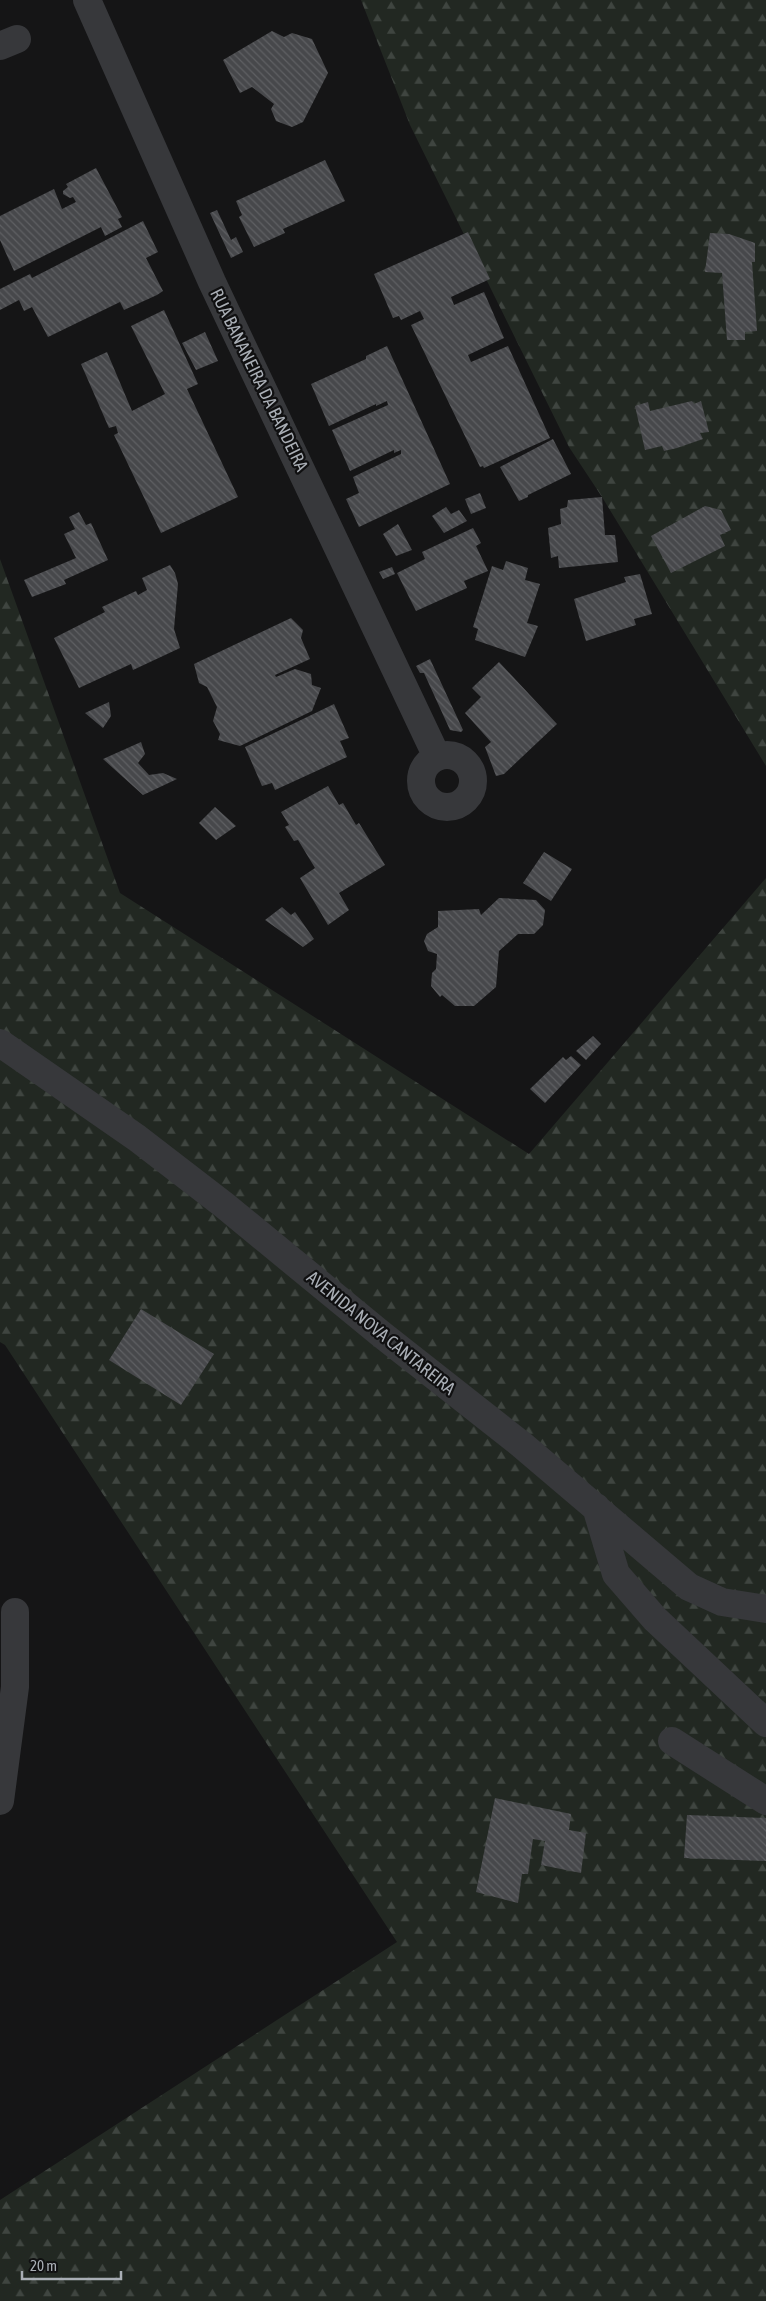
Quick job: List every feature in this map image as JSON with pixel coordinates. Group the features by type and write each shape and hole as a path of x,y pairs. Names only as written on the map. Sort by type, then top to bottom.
{"street":[{"name":"RUA BANANEIRA DA BANDEIRA","path":"87,0 212,282 437,757"},
{"name":"AVENIDA NOVA CANTAREIRA","path":"0,1042 137,1138 224,1205 596,1507 689,1587 722,1602 766,1609"},
{"path":"596,1507 616,1574 655,1619 766,1722"},
{"path":"0,1801 15,1687 15,1612"},
{"path":"672,1741 766,1801"}],"green space":[{"path":"361,0 766,0 766,766 602,497 569,447 410,125"},
{"path":"0,559 120,893 529,1154 766,878 766,2301 0,2301 0,2200 397,1942 5,1345 0,1342"}],"building":[{"path":"272,31 284,37 292,33 312,39 328,73 303,122 292,127 276,121 271,109 274,104 252,87 240,93 223,60"},
{"path":"325,160 345,201 283,229 285,233 254,247 239,217 242,215 236,201"},
{"path":"96,168 122,217 118,219 122,227 105,236 101,227 14,271 0,240 0,216 54,189 62,209 76,202 73,197 70,198 63,194 63,191 68,187 66,184"},
{"path":"217,210 231,240 236,237 243,252 231,258 210,213"},
{"path":"143,221 158,252 146,258 163,291 157,295 124,310 120,302 48,337 32,307 24,311 19,300 0,310 0,289 30,274 32,278"},
{"path":"468,232 490,279 451,297 454,305 484,292 504,338 468,355 471,362 508,346 550,438 484,468 483,466 480,467 411,325 424,319 420,311 401,320 399,316 393,318 374,274"},
{"path":"710,233 729,234 755,243 755,262 752,262 757,331 745,332 745,340 727,340 722,273 705,272"},
{"path":"164,310 198,384 187,389 238,497 161,533 114,435 118,433 116,426 109,428 81,364 107,352 132,411 165,394 131,326"},
{"path":"205,332 218,361 196,370 182,343"},
{"path":"387,346 450,484 359,527 346,499 359,493 353,477 401,454 401,450 394,453 394,450 350,471 332,430 388,405 387,401 376,406 376,404 329,426 311,384 366,359 366,356"},
{"path":"692,401 694,404 701,401 709,432 700,433 703,439 664,451 662,446 645,450 635,406 648,402 650,411"},
{"path":"553,439 571,474 519,501 500,467"},
{"path":"480,493 486,508 471,514 465,499"},
{"path":"602,497 605,535 615,535 618,562 559,568 558,556 551,558 548,528 561,524 560,509 567,507 568,500"},
{"path":"705,506 721,510 731,530 720,535 725,546 671,573 651,536"},
{"path":"446,507 451,514 459,510 467,521 444,533 432,516"},
{"path":"79,512 86,525 91,523 108,560 64,580 66,584 32,597 24,580 76,558 64,534 75,529 69,517"},
{"path":"398,524 412,550 396,556 383,534"},
{"path":"473,528 481,543 476,546 488,571 464,581 467,588 416,611 397,573 425,559 422,552"},
{"path":"506,561 528,568 525,580 540,584 527,623 538,626 525,657 475,640 478,629 473,627 492,566 503,570"},
{"path":"170,565 175,573 178,584 174,629 180,648 133,670 131,664 79,688 54,638 105,612 102,607 136,591 138,595 147,590 142,578"},
{"path":"392,567 395,574 383,579 379,572"},
{"path":"640,574 652,614 634,619 636,625 586,641 574,599 626,582 624,577"},
{"path":"291,618 303,630 301,638 310,659 275,675 276,677 295,669 311,674 312,685 321,688 312,711 240,746 218,740 220,734 213,721 217,707 207,687 199,683 194,664"},
{"path":"430,659 463,730 461,732 450,730 424,673 420,673 416,666"},
{"path":"499,662 557,724 504,774 496,776 485,747 491,742 465,713 481,697 472,688"},
{"path":"109,702 111,716 103,728 85,713"},
{"path":"334,704 349,738 340,741 347,757 275,790 272,783 262,786 245,747"},
{"path":"141,742 145,754 138,763 149,775 163,773 177,779 143,795 103,759"},
{"path":"328,786 339,805 343,803 356,825 359,823 385,865 339,893 349,910 328,925 300,878 315,868 298,840 294,841 285,827 289,825 281,812"},
{"path":"215,807 236,826 216,840 199,823"},
{"path":"544,852 572,869 551,901 523,883"},
{"path":"499,898 536,900 545,910 543,925 534,934 518,934 499,951 496,987 474,1006 455,1006 442,995 440,997 431,986 432,973 436,969 437,954 428,951 424,941 427,934 438,927 438,911 479,909 481,915"},
{"path":"282,907 291,915 295,912 314,939 303,947 265,920"},
{"path":"593,1036 601,1044 586,1060 576,1051"},
{"path":"571,1056 581,1065 545,1103 530,1089 563,1057 566,1060"},
{"path":"141,1309 214,1354 181,1405 109,1360"},
{"path":"495,1798 571,1814 569,1830 586,1833 581,1873 541,1865 545,1841 533,1839 528,1874 522,1874 518,1903 476,1892"},
{"path":"687,1815 766,1818 766,1861 684,1858"}]}
